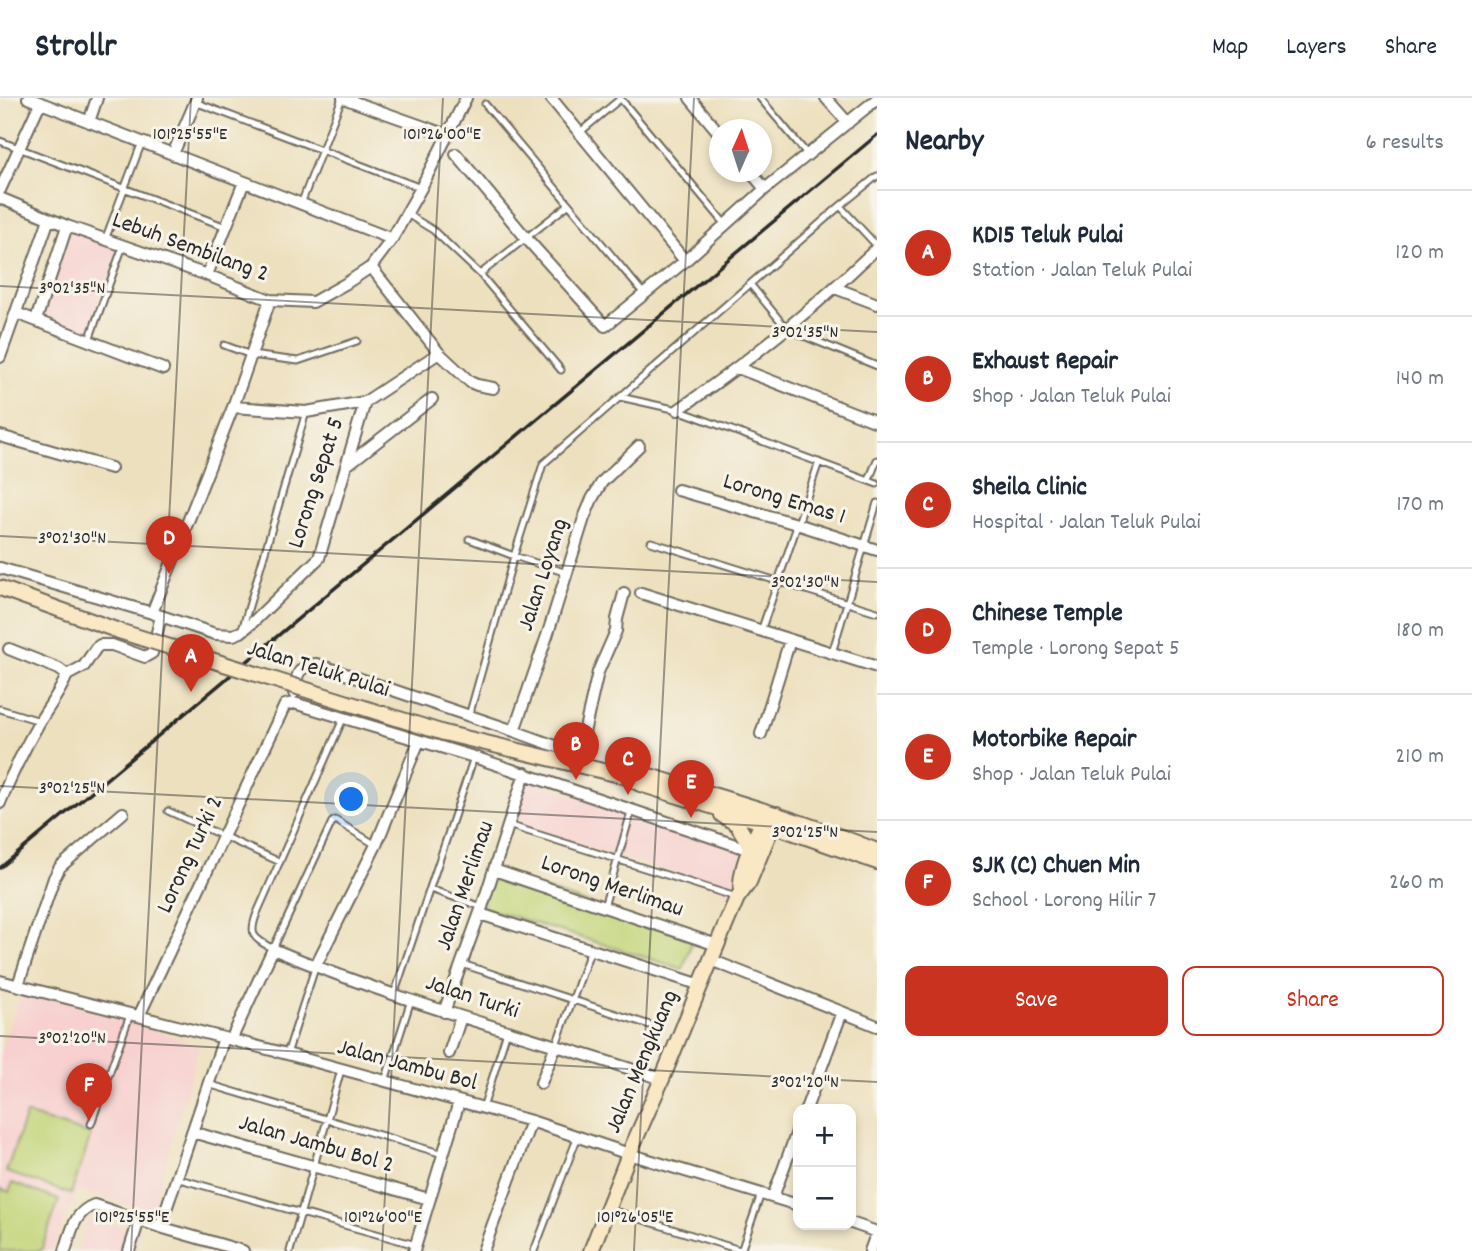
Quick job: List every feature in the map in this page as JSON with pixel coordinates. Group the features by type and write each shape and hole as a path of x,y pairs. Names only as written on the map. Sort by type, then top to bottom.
{"main road":[{"name":"Jalan Teluk Pulai","path":"0,588 119,632 443,733 628,777 640,784 708,806 834,834 877,851"},
{"name":"Jalan Teluk Pulai","path":"628,777 643,774 769,818 877,862"},
{"path":"708,806 737,824 754,849 776,838 791,836 828,844"},
{"name":"Jalan Mengkuang","path":"592,1251 629,1154 739,895 740,880 769,818"}],"street":[{"path":"28,98 392,239"},
{"path":"89,122 97,98"},
{"path":"342,98 447,135"},
{"name":"Lebuh Sembilang 2","path":"0,198 67,226 270,300 313,302 371,267 392,239 466,98"},
{"path":"551,98 685,261"},
{"path":"690,98 709,122"},
{"path":"826,98 848,123"},
{"path":"456,154 605,326 685,261 765,189 877,99"},
{"path":"173,154 196,100"},
{"path":"0,190 40,103"},
{"path":"207,275 244,181"},
{"path":"759,182 765,189"},
{"path":"0,357 49,219"},
{"path":"36,320 67,226"},
{"path":"678,410 787,329 877,247"},
{"path":"371,267 439,353 470,382 493,388"},
{"path":"835,288 877,304"},
{"path":"0,803 13,772 67,675 84,666 100,645 112,645 145,657 152,653 156,614 270,300"},
{"path":"16,313 163,369"},
{"path":"233,407 306,412 365,402 439,353"},
{"path":"738,368 877,422"},
{"path":"347,465 432,399"},
{"name":"Lorong Sepat 5","path":"241,632 319,558 365,402"},
{"path":"0,436 111,468"},
{"name":"Jalan Loyang","path":"514,731 592,499 602,482 639,446"},
{"name":"Lorong Emas 1","path":"678,491 797,524 877,550"},
{"path":"0,568 215,634 233,635 241,632"},
{"path":"578,759 598,672 616,631 624,593"},
{"path":"641,593 877,667"},
{"path":"761,734 790,640"},
{"path":"9,649 59,669 67,675"},
{"path":"594,769 558,747 316,664 306,666 298,672 294,703 525,773 754,849"},
{"name":"Lorong Turki 2","path":"134,1015 281,712 285,705 294,703"},
{"path":"315,967 376,845 419,741"},
{"path":"0,767 13,772"},
{"name":"Jalan Merlimau","path":"444,1012 481,911 525,773"},
{"path":"19,985 60,867 122,813"},
{"name":"Lorong Merlimau","path":"494,870 717,945"},
{"path":"481,911 701,985"},
{"path":"159,1227 208,1084 273,950"},
{"name":"Jalan Turki","path":"273,950 444,1012 662,1079"},
{"path":"711,960 877,1026"},
{"name":"Jalan Jambu Bol","path":"0,981 531,1121 793,1203"},
{"path":"808,1104 842,1012"},
{"path":"449,1053 461,1017"},
{"path":"541,1083 555,1045"},
{"path":"415,1248 459,1102"},
{"path":"483,1251 531,1121"},
{"name":"Jalan Jambu Bol 2","path":"192,1132 429,1199"},
{"path":"767,1195 793,1140"},
{"path":"65,1251 78,1216 85,1208 94,1205 203,1245 243,1251"},
{"path":"129,1251 138,1220"},
{"path":"856,1225 877,1232 870,1251"}],"lane":[{"path":"301,204 342,98"},
{"path":"579,133 620,98 726,225"},
{"path":"760,98 808,155"},
{"path":"196,100 421,188"},
{"path":"485,104 645,294"},
{"path":"0,141 226,227"},
{"path":"105,240 142,142"},
{"path":"469,716 543,464 877,176"},
{"path":"480,274 568,205"},
{"path":"840,206 877,247"},
{"path":"406,213 433,230 480,274 561,370"},
{"path":"89,340 123,246"},
{"path":"750,284 787,329 877,366"},
{"path":"224,345 251,355 298,361 357,341"},
{"path":"620,397 678,410 877,484"},
{"path":"241,632 306,412"},
{"path":"869,481 877,460"},
{"path":"761,631 819,462"},
{"path":"832,653 877,503"},
{"path":"468,539 567,573"},
{"path":"651,542 877,612"},
{"path":"0,709 40,721"},
{"path":"343,719 253,924 255,939 273,950 332,822 335,820 376,845"},
{"path":"394,995 474,757"},
{"path":"604,907 632,810"},
{"path":"168,811 280,862"},
{"path":"508,825 618,861 739,895"},
{"path":"430,888 481,911"},
{"path":"555,1045 591,949"},
{"path":"462,964 656,1027"},
{"path":"287,1055 315,967"},
{"path":"385,1082 411,1000"},
{"path":"91,1124 134,1015"},
{"path":"483,1108 507,1031"},
{"path":"290,1251 341,1070"},
{"path":"208,1084 443,1154"},
{"path":"534,1251 578,1136"},
{"path":"176,1178 300,1212 415,1248"},
{"path":"608,1209 742,1251 767,1195"}],"shaded area":[{"path":"69,232 119,249 88,335 41,318"},
{"path":"527,778 742,851 730,892 514,823"},
{"path":"24,988 199,1046 152,1211 77,1191 52,1251 0,1251 0,1051"},
{"path":"89,1218 139,1231 134,1251 78,1251"}],"green space":[{"path":"491,872 693,938 683,969 482,907"},
{"path":"26,1114 91,1135 71,1194 6,1172"},
{"path":"12,1183 59,1200 41,1251 0,1251 0,1192 1,1189 9,1192"}],"railway":[{"path":"0,868 877,135"}],"place":[{"name":"Chinese Temple","path":"169,574"},
{"name":"KD15 Teluk Pulai","path":"191,692"},
{"name":"Exhaust Repair","path":"576,780"},
{"name":"Sheila Clinic","path":"628,795"},
{"name":"Motorbike Repair","path":"691,818"},
{"name":"SJK (C) Chuen Min","path":"89,1121"}]}
